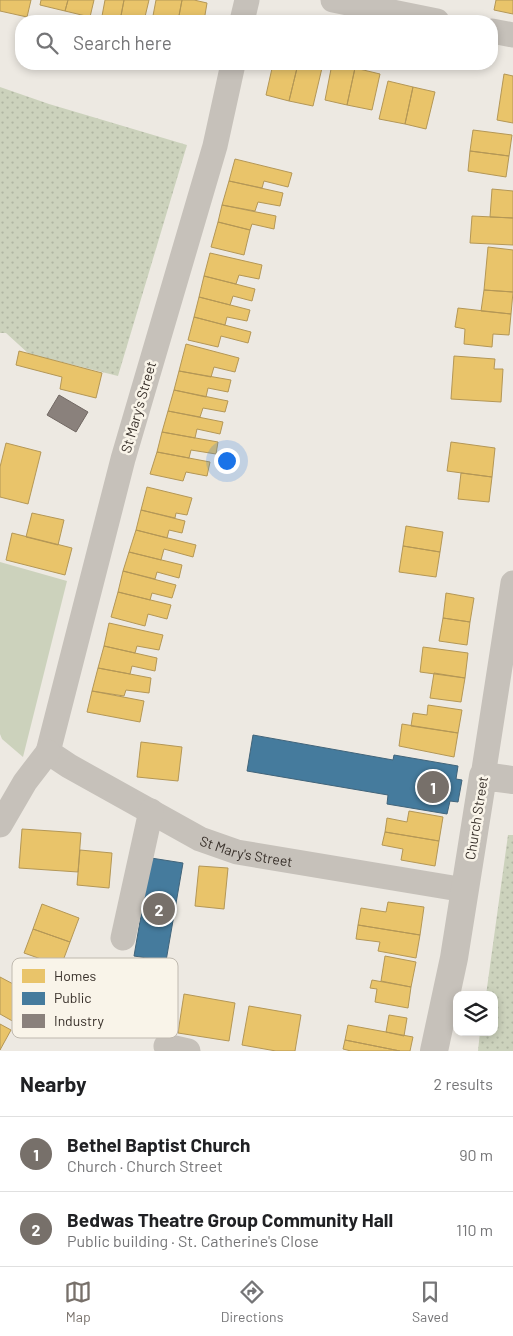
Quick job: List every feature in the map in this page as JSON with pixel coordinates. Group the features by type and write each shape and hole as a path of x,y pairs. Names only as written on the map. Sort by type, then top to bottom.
{"street":[{"path":"243,15 247,0"},
{"path":"333,0 407,15"},
{"path":"498,32 513,35"},
{"name":"St Mary's Street","path":"1,821 25,782 48,752 123,459 215,146 232,70"},
{"name":"Church Street","path":"434,1051 454,958 513,583"},
{"name":"St Mary's Street","path":"48,752 68,766 200,839 237,852 465,890"},
{"path":"482,776 513,780"},
{"path":"123,938 151,811"}],"green space":[{"path":"0,87 49,104 187,145 118,376 29,354 6,333 0,333"},
{"path":"0,562 67,581 23,757 2,739 0,734"},
{"path":"508,835 513,835 513,1051 478,1051 480,1036 498,1036 498,991 487,991"}],"building: Homes":[{"path":"0,0 31,0 27,15 0,11"},
{"path":"41,0 68,0 65,11 40,5"},
{"path":"68,0 94,0 90,15 65,11"},
{"path":"105,0 124,0 121,15 102,15"},
{"path":"124,0 149,0 145,15 121,15"},
{"path":"156,0 182,0 179,15 153,15"},
{"path":"182,0 207,3 205,15 179,15"},
{"path":"496,0 513,0 513,14 494,10"},
{"path":"272,70 297,70 289,101 266,95"},
{"path":"297,70 322,70 313,106 289,101"},
{"path":"331,70 355,70 347,105 325,100"},
{"path":"355,70 380,74 372,110 347,105"},
{"path":"504,74 513,76 513,123 497,120"},
{"path":"388,81 413,87 405,124 379,119"},
{"path":"413,87 435,92 426,129 405,124"},
{"path":"473,130 512,135 509,156 470,151"},
{"path":"470,151 509,156 506,177 468,171"},
{"path":"235,159 292,173 288,187 264,181 262,188 229,181"},
{"path":"229,181 283,193 280,206 258,202 255,211 222,205"},
{"path":"492,189 513,191 513,218 490,217"},
{"path":"222,205 276,216 274,229 252,224 250,230 218,222"},
{"path":"472,216 513,218 513,245 470,243"},
{"path":"218,222 250,230 244,255 211,247"},
{"path":"488,247 513,250 513,292 484,290"},
{"path":"210,253 262,265 259,279 239,275 236,284 204,276"},
{"path":"204,276 255,289 252,301 233,296 230,305 199,297"},
{"path":"484,290 513,292 511,314 481,311"},
{"path":"199,297 250,310 247,321 227,317 225,325 194,317"},
{"path":"458,308 511,314 509,335 493,334 492,347 464,344 465,329 455,327"},
{"path":"194,317 251,332 248,343 221,336 218,347 188,340"},
{"path":"186,344 239,358 235,372 214,367 211,377 179,371"},
{"path":"19,351 102,373 96,398 60,389 62,377 16,365"},
{"path":"454,356 495,359 494,369 503,369 501,402 451,399"},
{"path":"179,371 231,380 228,392 208,388 206,397 174,390"},
{"path":"174,390 228,401 225,412 203,408 200,417 168,411"},
{"path":"168,411 223,422 220,434 197,429 195,438 162,432"},
{"path":"162,432 218,442 216,454 191,450 189,458 157,452"},
{"path":"451,442 495,448 492,477 447,471"},
{"path":"6,443 41,452 28,504 0,497 0,467"},
{"path":"157,452 210,462 207,476 186,472 183,481 150,474"},
{"path":"461,473 492,477 489,502 458,499"},
{"path":"147,487 192,498 187,515 176,513 175,518 141,510"},
{"path":"141,510 185,521 182,533 169,530 167,538 136,530"},
{"path":"32,513 64,520 58,545 26,537"},
{"path":"406,526 443,532 440,552 403,546"},
{"path":"136,530 196,545 193,557 164,549 161,560 129,552"},
{"path":"12,533 72,548 65,575 6,560"},
{"path":"403,546 440,552 436,577 399,572"},
{"path":"129,552 182,565 179,578 157,572 155,579 123,571"},
{"path":"123,571 176,585 172,598 152,593 150,600 118,592"},
{"path":"118,592 171,605 167,619 148,614 145,626 111,617"},
{"path":"446,593 474,598 470,622 443,618"},
{"path":"443,618 470,622 467,645 439,641"},
{"path":"109,623 163,635 159,650 137,646 135,653 104,646"},
{"path":"104,646 157,658 155,671 132,666 130,674 98,668"},
{"path":"423,647 468,653 465,678 420,672"},
{"path":"98,668 151,678 149,693 126,690 124,696 92,691"},
{"path":"434,673 465,678 461,702 430,698"},
{"path":"92,691 144,701 140,722 87,712"},
{"path":"428,705 462,710 458,733 411,726 413,713 427,715"},
{"path":"402,724 458,733 454,757 399,746"},
{"path":"141,742 182,747 178,781 137,777"},
{"path":"409,811 443,817 439,841 385,832 387,818 407,822"},
{"path":"22,829 81,833 78,872 19,868"},
{"path":"385,832 439,841 435,866 401,860 403,849 382,845"},
{"path":"80,850 112,853 109,888 77,885"},
{"path":"199,866 228,868 224,909 195,906"},
{"path":"388,902 424,907 420,935 358,925 361,908 386,912"},
{"path":"42,904 79,918 70,942 33,929"},
{"path":"358,925 420,935 416,958 378,951 380,942 356,939"},
{"path":"33,929 70,942 64,958 38,958 24,953"},
{"path":"385,956 416,962 411,987 381,981"},
{"path":"0,977 12,983 12,1021 0,1014"},
{"path":"372,980 411,987 408,1008 375,1002 377,989 370,988"},
{"path":"184,994 235,1003 229,1041 178,1033"},
{"path":"249,1006 301,1015 295,1051 276,1051 242,1045"},
{"path":"389,1015 407,1018 404,1036 386,1032"},
{"path":"0,1024 11,1030 0,1050"},
{"path":"348,1025 413,1037 410,1051 400,1051 345,1040"},
{"path":"345,1040 400,1051 351,1051 343,1049"}],"building: Public":[{"path":"253,735 393,760 394,755 458,766 456,779 462,780 458,802 450,801 447,814 387,804 388,795 247,771"},
{"path":"151,858 183,863 167,958 134,956"}],"building: Industry":[{"path":"59,395 88,412 76,432 47,415"}],"place":[{"name":"Bethel Baptist Church","path":"433,787"},
{"name":"Bedwas Theatre Group Community Hall","path":"159,909"}]}
